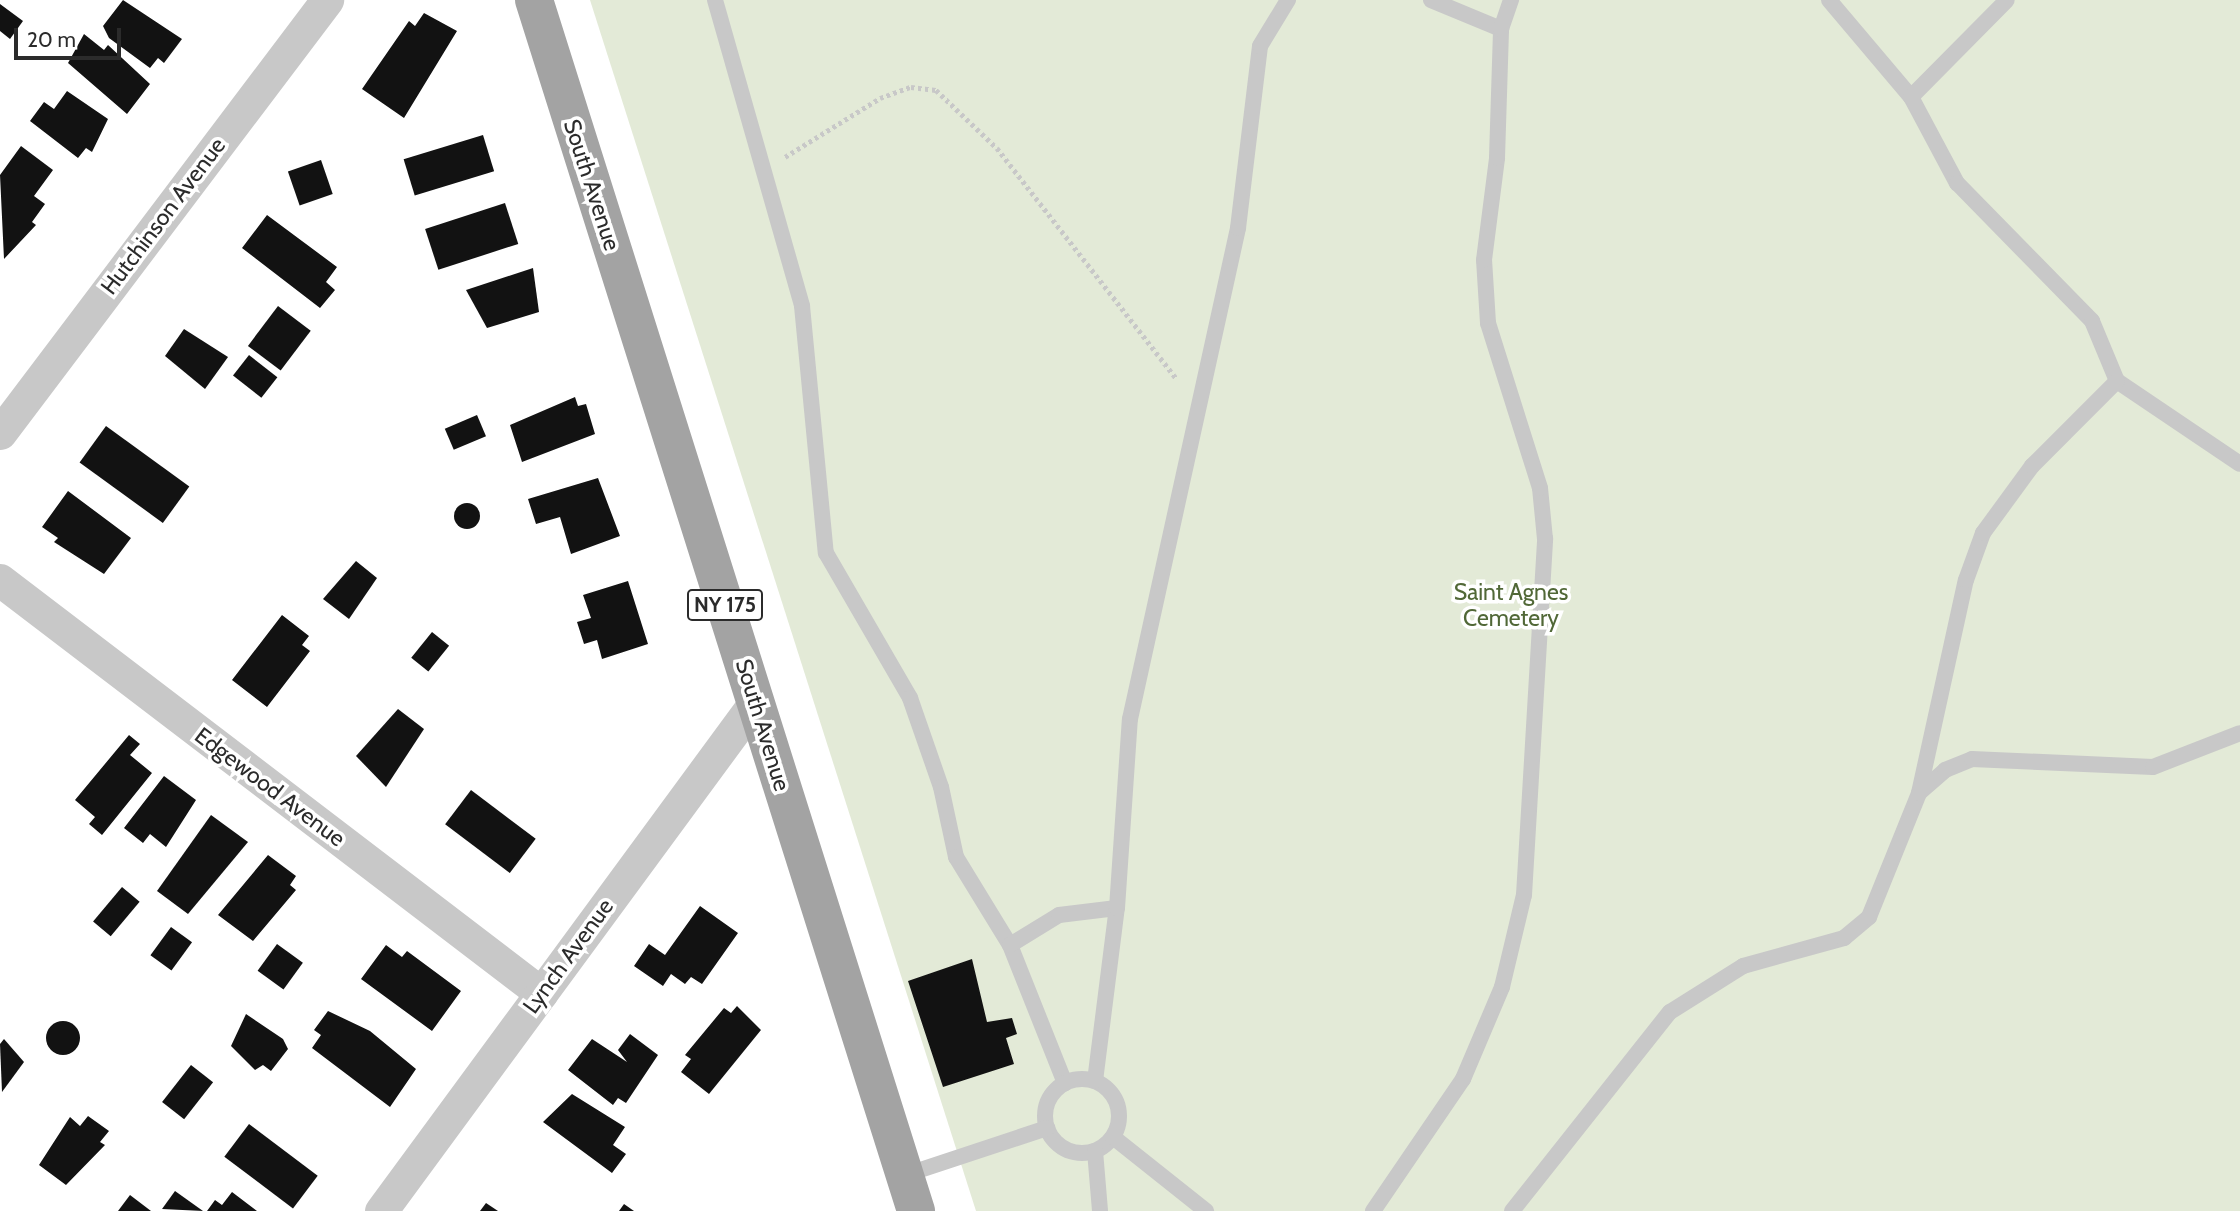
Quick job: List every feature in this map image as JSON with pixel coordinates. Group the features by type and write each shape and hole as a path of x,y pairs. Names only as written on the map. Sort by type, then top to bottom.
{"main road":[{"name":"South Avenue","path":"534,0 916,1211"}],"street":[{"name":"Hutchinson Avenue","path":"0,433 327,0"},
{"name":"Edgewood Avenue","path":"0,580 541,993"},
{"name":"Lynch Avenue","path":"381,1211 756,701"}],"lane":[{"path":"715,0 766,168 802,306 825,553 911,698 942,787 957,857 1010,945 1065,1083"},
{"path":"1096,1081 1117,908 1130,719 1201,408 1238,228 1260,46 1288,0"},
{"path":"1431,0 1501,29"},
{"path":"1373,1211 1463,1079 1502,987 1524,895 1545,539 1540,488 1489,323 1484,260 1497,158 1501,29 1511,0"},
{"path":"1829,0 1911,97 1957,183 2092,321 2118,381 2240,464"},
{"path":"1911,97 2007,0"},
{"path":"1512,1211 1670,1012 1743,966 1844,938 1869,917 1919,793 1966,580 1983,533 2032,466 2118,381"},
{"path":"1919,793 1945,770 1972,759 2153,767 2240,733"},
{"path":"1010,945 1059,915 1117,908"},
{"path":"1096,1081 1118,1102 1114,1137 1095,1151 1060,1147 1047,1128 1048,1102 1065,1083 1096,1081"},
{"path":"905,1175 1047,1128"},
{"path":"1114,1137 1206,1211"},
{"path":"1095,1151 1100,1211"}],"path":[{"path":"766,168 880,98 911,88 936,90 959,105 997,148 1201,408"}],"green space":[{"name":"Saint Agnes Cemetery","path":"590,0 2240,0 2240,1211 976,1211"}],"building":[{"path":"123,0 182,39 164,63 158,58 150,68 109,38 103,26"},
{"path":"0,4 23,21 10,39 0,31"},
{"path":"424,13 457,31 404,118 362,89 409,21 415,26"},
{"path":"84,34 104,50 108,45 150,84 127,114 68,63"},
{"path":"67,91 108,119 92,152 86,148 78,158 30,121 44,102 54,109"},
{"path":"483,135 494,171 415,196 404,159"},
{"path":"21,146 53,170 34,196 45,204 32,222 36,225 4,259 0,175"},
{"path":"321,160 333,194 300,205 288,171"},
{"path":"505,203 518,244 438,270 425,229"},
{"path":"267,215 337,267 326,282 335,290 320,308 242,248"},
{"path":"533,268 539,312 487,328 466,290"},
{"path":"278,306 311,331 281,371 248,346"},
{"path":"184,329 228,357 205,389 165,356"},
{"path":"249,355 277,377 261,398 233,375"},
{"path":"575,397 578,406 586,404 595,434 522,462 510,425"},
{"path":"477,415 486,436 454,450 445,429"},
{"path":"106,426 189,487 163,523 80,462"},
{"path":"598,478 620,536 571,554 560,517 536,524 528,499"},
{"path":"68,491 131,538 104,574 54,542 58,538 42,527"},
{"path":"467,503 476,507 480,516 476,525 467,529 458,525 454,516 458,507"},
{"path":"356,561 377,578 349,619 323,599"},
{"path":"628,581 648,644 602,659 597,640 584,644 577,622 591,618 583,595"},
{"path":"282,615 309,636 302,645 310,651 267,707 232,680"},
{"path":"432,632 449,646 428,671 411,658"},
{"path":"398,709 424,729 386,787 356,756"},
{"path":"129,735 140,744 130,755 152,773 102,835 89,824 95,817 75,800"},
{"path":"164,776 196,800 166,847 150,834 143,843 124,828"},
{"path":"471,790 536,839 510,873 445,824"},
{"path":"211,815 248,842 188,914 157,891"},
{"path":"268,855 296,876 290,885 296,890 253,941 218,915"},
{"path":"122,887 140,902 111,936 93,921"},
{"path":"700,906 738,933 702,984 691,977 685,984 671,974 663,986 634,966 649,944 665,955"},
{"path":"171,927 192,942 171,971 150,955"},
{"path":"277,944 303,963 283,990 258,971"},
{"path":"386,945 402,957 407,951 461,991 432,1031 361,979"},
{"path":"972,959 987,1022 1012,1018 1017,1034 1006,1038 1014,1064 943,1087 908,981"},
{"path":"737,1006 761,1030 709,1094 681,1072 691,1059 685,1055 724,1008 731,1013"},
{"path":"328,1011 370,1031 416,1069 390,1107 312,1048 321,1035 314,1030"},
{"path":"246,1014 283,1039 288,1049 271,1071 263,1065 255,1070 231,1046"},
{"path":"63,1021 75,1026 80,1038 75,1050 63,1055 51,1050 46,1038 51,1026"},
{"path":"630,1034 658,1055 626,1103 618,1098 613,1105 568,1070 592,1039 627,1062 618,1050"},
{"path":"4,1039 24,1062 2,1092 0,1044"},
{"path":"191,1065 213,1082 184,1119 162,1102"},
{"path":"572,1094 625,1127 613,1145 626,1154 612,1173 543,1122"},
{"path":"88,1116 109,1131 100,1142 105,1145 66,1185 39,1165 70,1117 80,1126"},
{"path":"249,1124 318,1176 293,1209 224,1157"},
{"path":"175,1191 203,1211 162,1209"},
{"path":"232,1192 257,1211 207,1211 215,1200 222,1205"},
{"path":"130,1195 151,1211 118,1211"},
{"path":"486,1203 498,1211 480,1211"},
{"path":"624,1204 634,1211 619,1211"}]}
